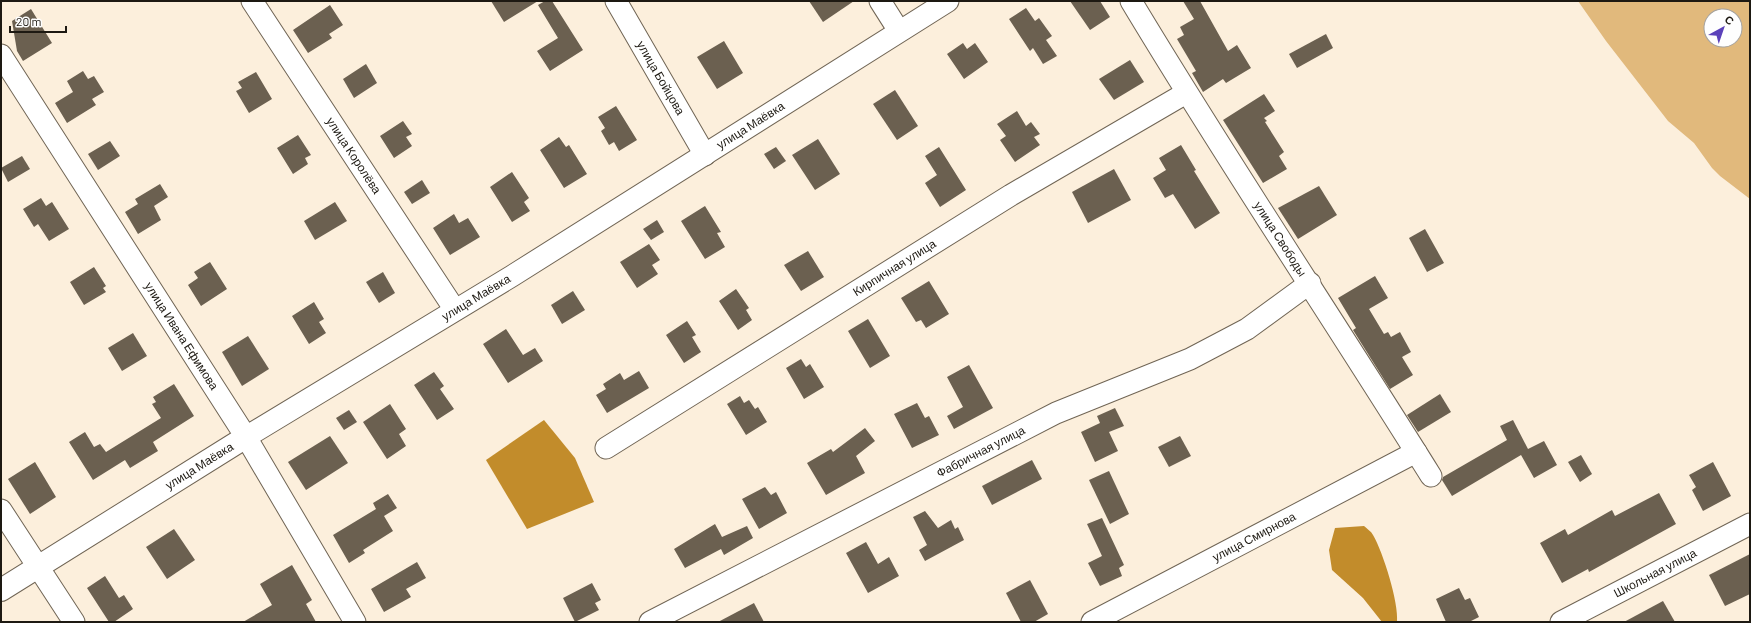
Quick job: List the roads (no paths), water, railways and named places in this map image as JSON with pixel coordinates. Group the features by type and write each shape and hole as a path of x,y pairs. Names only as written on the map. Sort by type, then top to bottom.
{"street":[{"name":"улица Королёва","path":"252,1 455,310"},
{"name":"улица Бойцова","path":"616,1 705,155"},
{"path":"880,1 899,31"},
{"name":"улица Маёвка","path":"1,590 246,437 705,155 948,1"},
{"name":"улица Свободы","path":"1131,1 1186,93 1310,283 1431,476"},
{"name":"улица Ивана Ефимова","path":"1,55 246,437 355,622"},
{"name":"Кирпичная улица","path":"606,448 1011,195 1186,93"},
{"name":"Фабричная улица","path":"650,622 1056,413 1190,359 1247,329 1310,283"},
{"name":"улица Смирнова","path":"1092,622 1416,452"},
{"path":"1,510 74,622"},
{"name":"Школьная улица","path":"1560,622 1750,524"}]}
